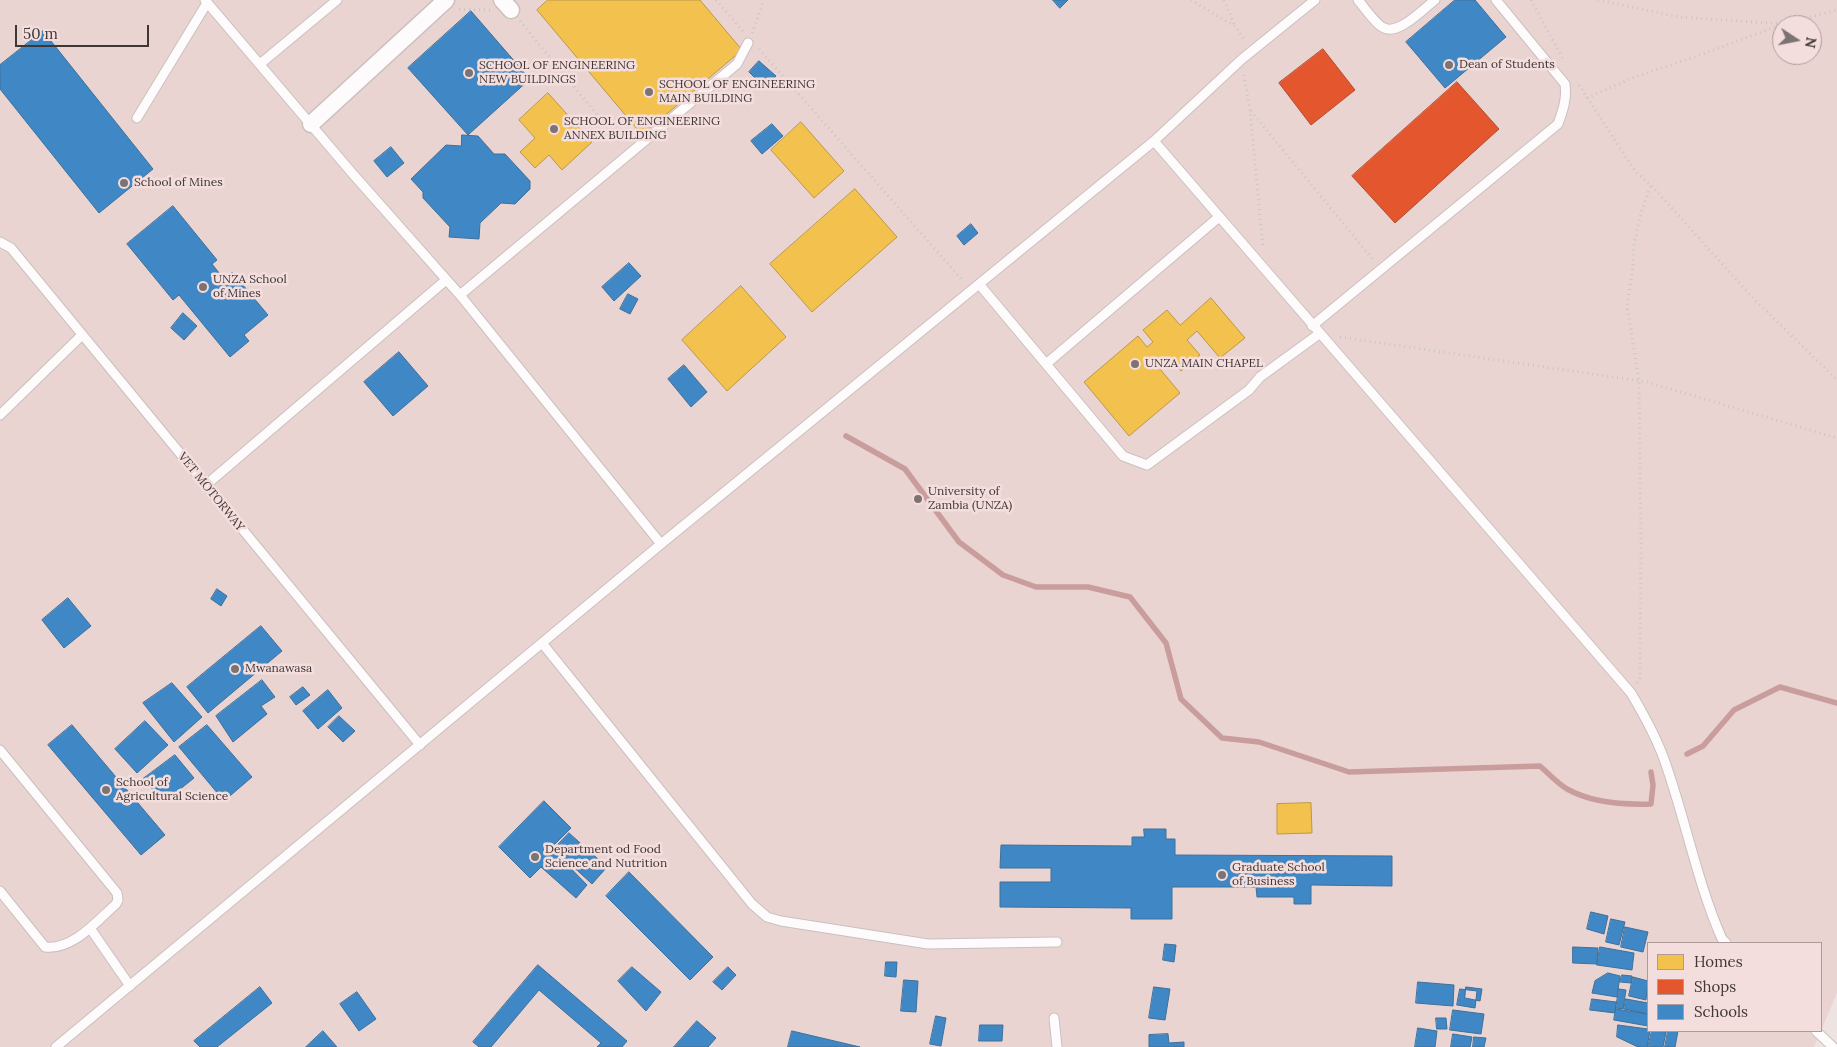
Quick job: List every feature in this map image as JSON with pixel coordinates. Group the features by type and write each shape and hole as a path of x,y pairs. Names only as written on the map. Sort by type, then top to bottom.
{"street":[{"path":"311,124 441,4"}],"lane":[{"path":"260,64 337,0"},
{"path":"56,1047 661,544 1154,141 1242,59 1316,0"},
{"path":"1358,0 1380,26 1389,30 1399,28 1434,0"},
{"path":"1312,326 1558,124 1565,106 1565,84 1496,0"},
{"path":"137,118 206,2 460,295 661,544"},
{"path":"460,295 737,64 749,41"},
{"path":"1154,141 1632,694 1665,761 1708,907 1725,942"},
{"path":"1046,364 1219,218"},
{"name":"VET MOTORWAY","path":"0,242 11,248 420,745"},
{"path":"206,485 446,280"},
{"path":"979,284 1122,456 1147,465 1249,390 1260,377 1319,334"},
{"path":"0,415 82,334"},
{"path":"542,643 752,904 767,917 781,921 928,944 1011,941 1057,942"},
{"path":"0,750 118,893 118,900 90,928 64,946 55,948 45,947 0,890"},
{"path":"90,928 130,986"},
{"path":"1054,1018 1057,1047"},
{"path":"1817,1032 1833,1047"}],"path":[{"path":"716,0 749,41 971,291"},
{"path":"749,41 764,0"},
{"path":"1191,0 1236,26"},
{"path":"1224,0 1236,26 1252,51"},
{"path":"1531,0 1567,66"},
{"path":"1598,0 1679,16 1772,23"},
{"path":"441,4 506,5 630,154"},
{"path":"1818,15 1837,10"},
{"path":"1587,98 1632,78 1772,28"},
{"path":"1242,59 1250,111 1265,271"},
{"path":"1577,82 1635,171 1651,185 1753,298 1837,380"},
{"path":"1250,111 1380,269"},
{"path":"1632,694 1640,678 1641,535 1639,381 1627,305 1633,267 1634,244 1642,210 1651,185"},
{"path":"1319,334 1647,382 1837,438"}],"shaded area":[{"name":"University of Zambia (UNZA)","path":"0,0 1837,0 1837,993 1822,1029 1822,942 1647,942 1647,1032 1821,1032 1814,1047 0,1047"}],"building: Homes":[{"name":"SCHOOL OF ENGINEERING MAIN BUILDING","path":"548,0 700,0 742,50 642,135 537,10"},
{"name":"SCHOOL OF ENGINEERING ANNEX BUILDING","path":"548,93 592,142 562,170 549,155 535,168 520,152 535,138 519,120"},
{"path":"801,122 844,171 814,198 771,150"},
{"path":"855,189 897,237 812,312 770,264"},
{"path":"741,286 786,337 727,391 682,340"},
{"name":"UNZA MAIN CHAPEL","path":"1211,298 1245,338 1220,358 1197,331 1187,340 1200,355 1181,371 1171,359 1160,369 1180,393 1129,436 1084,382 1138,336 1147,347 1153,342 1143,330 1167,310 1180,325"},
{"path":"1311,803 1312,833 1277,834 1277,804"}],"building: Shops":[{"path":"1323,49 1355,90 1311,125 1279,83"},
{"path":"1457,82 1499,129 1395,223 1352,176"}],"building: Schools":[{"path":"1053,0 1068,0 1060,8"},
{"name":"Dean of Students","path":"1455,0 1475,0 1506,37 1445,88 1406,42"},
{"name":"SCHOOL OF ENGINEERING NEW BUILDINGS","path":"471,11 530,79 468,135 408,68"},
{"path":"43,31 153,169 99,213 0,89 0,65"},
{"path":"759,61 776,76 765,88 749,72"},
{"path":"772,124 783,136 762,154 751,141"},
{"path":"462,135 478,136 494,154 505,154 530,181 530,189 515,204 501,203 480,223 479,239 449,237 450,227 423,198 423,192 411,179 446,145 461,146"},
{"path":"391,147 404,163 387,177 374,161"},
{"name":"UNZA School of Mines","path":"173,206 217,260 212,264 224,279 232,272 268,315 244,335 249,341 230,357 179,295 173,300 127,244"},
{"path":"971,224 978,233 964,245 957,236"},
{"path":"629,263 641,276 614,301 602,287"},
{"path":"628,294 638,299 630,314 620,309"},
{"path":"183,313 197,326 184,340 171,328"},
{"path":"399,352 428,386 393,416 364,382"},
{"path":"684,365 707,392 691,407 668,379"},
{"path":"217,589 227,596 221,606 211,599"},
{"path":"68,598 91,626 64,648 42,620"},
{"name":"Mwanawasa","path":"261,626 282,651 208,713 187,687"},
{"path":"262,680 275,697 261,706 267,714 233,742 216,716"},
{"path":"172,683 202,717 174,742 143,703"},
{"path":"303,687 310,695 296,705 290,697"},
{"path":"328,690 342,708 318,729 303,711"},
{"path":"339,716 355,731 343,742 328,727"},
{"path":"145,721 168,745 137,773 115,749"},
{"name":"School of Agricultural Science","path":"72,725 165,835 141,855 48,745"},
{"path":"207,725 252,777 224,801 179,747"},
{"path":"175,755 194,778 164,802 143,779"},
{"name":"Department od Food Science and Nutrition","path":"544,801 571,828 551,848 587,885 576,898 541,867 530,878 499,847"},
{"name":"Graduate School of Business","path":"1144,829 1166,829 1166,839 1175,839 1175,855 1392,856 1392,886 1311,885 1311,904 1294,904 1294,897 1257,897 1256,887 1172,887 1172,919 1131,919 1131,908 1000,907 1000,882 1051,882 1051,868 1000,868 1001,845 1132,846 1132,837 1144,837"},
{"path":"569,833 607,867 592,884 554,849"},
{"path":"629,872 713,957 690,980 606,896"},
{"path":"1591,912 1608,916 1604,934 1587,929"},
{"path":"1611,919 1625,922 1619,945 1606,942"},
{"path":"1625,927 1648,932 1643,952 1621,947"},
{"path":"1165,944 1176,945 1174,962 1163,960"},
{"path":"1573,947 1598,948 1597,964 1573,963"},
{"path":"1600,947 1634,953 1632,970 1597,965"},
{"path":"886,962 897,962 896,977 885,976"},
{"path":"538,965 627,1041 622,1047 597,1047 601,1043 539,990 491,1047 479,1047 473,1042"},
{"path":"632,967 661,992 646,1011 618,981"},
{"path":"728,967 736,975 722,990 713,982"},
{"path":"1608,973 1620,976 1617,997 1592,993 1595,981"},
{"path":"1622,975 1632,976 1631,983 1620,982"},
{"path":"1633,977 1647,981 1646,1000 1629,996"},
{"path":"904,980 918,981 916,1012 901,1011"},
{"path":"1418,982 1454,985 1453,1006 1416,1003"},
{"path":"260,987 272,1003 217,1047 200,1047 194,1041"},
{"path":"1154,987 1170,989 1165,1020 1149,1018"},
{"path":"1466,987 1482,989 1480,1001 1465,998"},
{"path":"1460,989 1477,991 1475,1008 1457,1005"},
{"path":"1619,989 1626,990 1623,1009 1616,1008"},
{"path":"357,992 376,1019 359,1031 340,1004"},
{"path":"1592,999 1616,1002 1615,1013 1590,1010"},
{"path":"1626,999 1647,1003 1647,1014 1624,1009"},
{"path":"1616,1009 1647,1014 1647,1026 1614,1020"},
{"path":"1453,1010 1484,1014 1481,1034 1450,1030"},
{"path":"936,1016 946,1018 941,1046 930,1044"},
{"path":"1436,1018 1446,1018 1447,1029 1437,1029"},
{"path":"697,1021 716,1038 708,1047 674,1047"},
{"path":"980,1025 1003,1025 1002,1041 979,1041"},
{"path":"1618,1025 1647,1029 1647,1032 1650,1032 1647,1047 1638,1047 1617,1037"},
{"path":"1418,1028 1437,1031 1435,1047 1415,1047"},
{"path":"323,1031 337,1047 306,1047"},
{"path":"792,1031 860,1047 788,1047"},
{"path":"1652,1032 1666,1032 1663,1047 1648,1047"},
{"path":"1668,1032 1678,1032 1675,1047 1665,1047"},
{"path":"1168,1034 1169,1043 1184,1042 1184,1047 1149,1047 1149,1035"},
{"path":"1453,1034 1472,1037 1470,1047 1451,1047"},
{"path":"1474,1037 1486,1038 1484,1047 1473,1047"}],"waterway":[{"path":"846,436 905,469 959,542 1003,575 1036,587 1088,587 1130,597 1166,643 1181,699 1222,738 1259,742 1349,772 1540,766 1560,784 1577,794 1597,800 1630,804 1651,804 1653,785 1651,772"},
{"path":"1687,754 1703,746 1734,710 1780,687 1837,703"}],"place":[{"name":"Dean of Students","path":"1449,65"},
{"name":"SCHOOL OF ENGINEERING NEW BUILDINGS","path":"469,73"},
{"name":"SCHOOL OF ENGINEERING MAIN BUILDING","path":"649,92"},
{"name":"SCHOOL OF ENGINEERING ANNEX BUILDING","path":"554,129"},
{"name":"School of Mines","path":"124,183"},
{"name":"UNZA School of Mines","path":"203,287"},
{"name":"UNZA MAIN CHAPEL","path":"1135,364"},
{"name":"University of Zambia (UNZA)","path":"918,499"},
{"name":"Mwanawasa","path":"235,669"},
{"name":"School of Agricultural Science","path":"106,790"},
{"name":"Department od Food Science and Nutrition","path":"535,857"},
{"name":"Graduate School of Business","path":"1222,875"}]}
